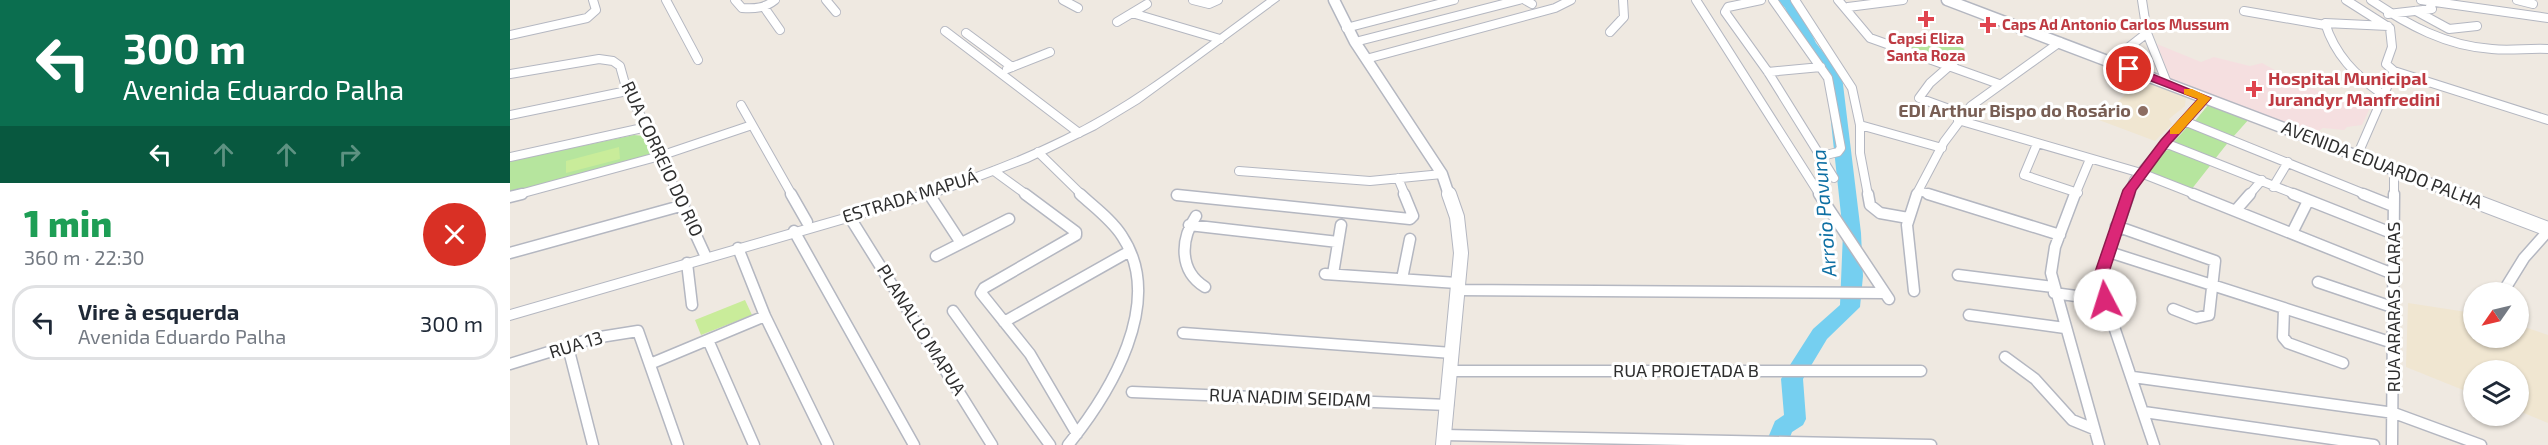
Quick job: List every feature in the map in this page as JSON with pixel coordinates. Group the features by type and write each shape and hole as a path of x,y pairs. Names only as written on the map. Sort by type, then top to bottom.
{"main road":[{"name":"ESTRADA MAPUÁ","path":"510,315 794,231 929,194 994,171 1079,133 1123,108 1274,0"}],"street":[{"path":"510,35 587,18 596,10 593,0"},
{"path":"666,0 698,60"},
{"path":"735,0 742,8 764,7 775,0"},
{"path":"826,0 836,12"},
{"path":"1063,0 1078,8"},
{"path":"1193,0 1209,4 1218,0"},
{"path":"1326,0 1345,24"},
{"path":"1334,0 1355,42 1442,174 1453,200 1460,230 1461,253 1443,440 1771,440 1931,444"},
{"path":"1345,24 1454,0"},
{"path":"1355,42 1519,0"},
{"path":"1366,59 1555,8 1571,0"},
{"path":"1610,32 1624,17 1623,0"},
{"path":"1341,225 1329,274 1402,279 1457,286 1870,291 1887,296 1845,235 1696,0"},
{"path":"1761,0 1733,5 1724,10 1768,72 1834,178"},
{"path":"1773,0 1821,67 1830,84 1841,148 1838,152 1822,156"},
{"path":"1795,0 1852,88 1860,125 1860,153 1870,205 1880,213 1908,218"},
{"path":"1838,0 1848,7 1861,32 1870,38 1999,84"},
{"path":"1848,7 1903,0"},
{"name":"AVENIDA EDUARDO PALHA","path":"1947,0 2394,169 2548,230"},
{"path":"2140,0 2147,33 2167,83"},
{"path":"2346,0 2388,26 2392,39 2386,63 2394,71 2548,120"},
{"path":"2370,0 2390,14 2430,34 2479,48 2548,49"},
{"path":"2421,0 2455,3 2548,18"},
{"path":"2517,0 2533,2 2533,15"},
{"path":"2371,16 2432,9 2429,2"},
{"path":"1117,22 1147,4"},
{"path":"764,7 780,30"},
{"path":"2244,11 2325,25 2331,21 2388,26"},
{"path":"2416,11 2449,29 2476,26"},
{"path":"1132,13 1220,39"},
{"path":"2325,25 2335,50 2346,65 2382,94"},
{"path":"945,31 1079,133"},
{"path":"966,33 1012,67"},
{"path":"2110,62 2147,33"},
{"path":"1914,291 1908,218 1919,191 1960,117 1999,84 2060,42"},
{"path":"999,72 1050,52"},
{"path":"1962,55 1955,67 1929,85 1919,98 1922,101 2037,144 2141,173 2393,274"},
{"name":"RUA CORREIO DO RIO","path":"510,74 607,59 620,66 627,91 647,127 706,257"},
{"path":"1768,72 1821,67"},
{"path":"2357,156 2382,94 2394,71"},
{"path":"510,115 627,91"},
{"path":"2154,445 2105,300 2102,272 2129,190 2165,142 2205,98"},
{"path":"741,105 807,222"},
{"path":"2184,121 2393,206"},
{"path":"510,197 660,156 752,125"},
{"path":"1860,125 1942,148"},
{"path":"510,157 647,127"},
{"path":"2165,142 2394,234"},
{"path":"2037,144 2024,175 2078,193"},
{"path":"1038,152 1121,234 1130,251 1138,292 1118,368 1068,445"},
{"path":"2090,159 2051,263 2054,290 2099,445"},
{"path":"2273,187 2288,162"},
{"name":"RUA ARARAS CLARAS","path":"2392,445 2394,169"},
{"path":"994,171 1076,234 984,288 981,293 1030,354 1077,434"},
{"path":"1239,171 1360,180 1442,174"},
{"path":"1178,195 1410,219 1413,216 1398,178"},
{"path":"2236,210 2262,180"},
{"path":"1919,191 2060,235"},
{"path":"929,194 961,243"},
{"path":"2292,233 2308,201"},
{"path":"510,254 684,205"},
{"name":"PLANALLO MAPUA","path":"849,216 992,445"},
{"path":"1196,216 1189,225 1184,241 1189,269 1197,284 1205,287"},
{"path":"936,256 1009,219"},
{"path":"1189,225 1338,242"},
{"path":"2116,226 2212,258 2215,261 2209,315 2196,318 2173,309"},
{"path":"2509,282 2524,258 2548,230"},
{"path":"794,231 914,445"},
{"path":"1402,279 1410,239"},
{"path":"738,248 765,316 828,445"},
{"path":"1004,322 1130,251"},
{"path":"2109,252 2393,343"},
{"path":"687,263 692,305"},
{"path":"1958,275 2105,300"},
{"path":"2318,282 2392,307"},
{"path":"2284,309 2283,337 2288,343 2343,363"},
{"path":"953,311 1050,445"},
{"path":"1969,315 2065,328"},
{"path":"678,445 650,364 765,316"},
{"name":"RUA 13","path":"510,364 626,330 638,331 642,334 650,364"},
{"path":"1183,333 1452,353"},
{"path":"708,340 754,445"},
{"path":"568,347 592,445"},
{"path":"2005,357 2035,379 2072,420 2094,429"},
{"name":"RUA PROJETADA B","path":"1450,371 1921,371"},
{"path":"2133,378 2394,413 2481,445"},
{"name":"RUA NADIM SEIDAM","path":"1132,392 1448,405"},
{"path":"2144,412 2374,445"}],"shaded area":[{"name":"Hospital Municipal Jurandyr Manfredini","path":"2157,44 2201,62 2214,57 2250,66 2262,63 2300,84 2370,108 2362,125 2347,127 2344,130 2323,128 2314,134 2171,80"},
{"name":"EDI Arthur Bispo do Rosário","path":"2140,80 2186,97 2185,106 2169,119 2172,124 2155,141 2099,120"},
{"path":"2408,303 2463,311 2463,348 2529,348 2529,328 2548,335 2548,423 2529,415 2529,360 2463,360 2463,390 2406,367"}],"green space":[{"path":"1941,40 1965,49 1940,65 1901,51 1917,41 1932,47"},
{"path":"2209,104 2250,118 2233,137 2194,122"},
{"path":"2188,126 2230,140 2215,159 2174,142"},
{"path":"634,135 644,136 651,153 646,158 510,194 510,161"},
{"path":"619,147 620,159 566,173 566,161"},
{"path":"2172,149 2213,162 2191,190 2153,175 2149,170 2165,151"},
{"path":"745,300 752,315 701,335 695,320"}],"waterway":[{"name":"Arroio Pavuna","path":"1776,445 1783,427 1795,419 1792,379 1820,334 1850,307 1853,276 1852,233 1834,76 1810,44 1795,18 1792,7 1785,0"}],"slow traffic":[{"path":"2175,131 2205,98 2188,91"}],"place":[{"name":"Capsi Eliza Santa Roza","path":"1926,19"},
{"name":"Caps Ad Antonio Carlos Mussum","path":"1988,25"},
{"name":"Hospital Municipal Jurandyr Manfredini","path":"2254,89"},
{"name":"EDI Arthur Bispo do Rosário","path":"2143,111"}],"route":[{"path":"2105,300 2102,272 2129,190 2134,180 2165,142 2205,98 2129,69"}]}
